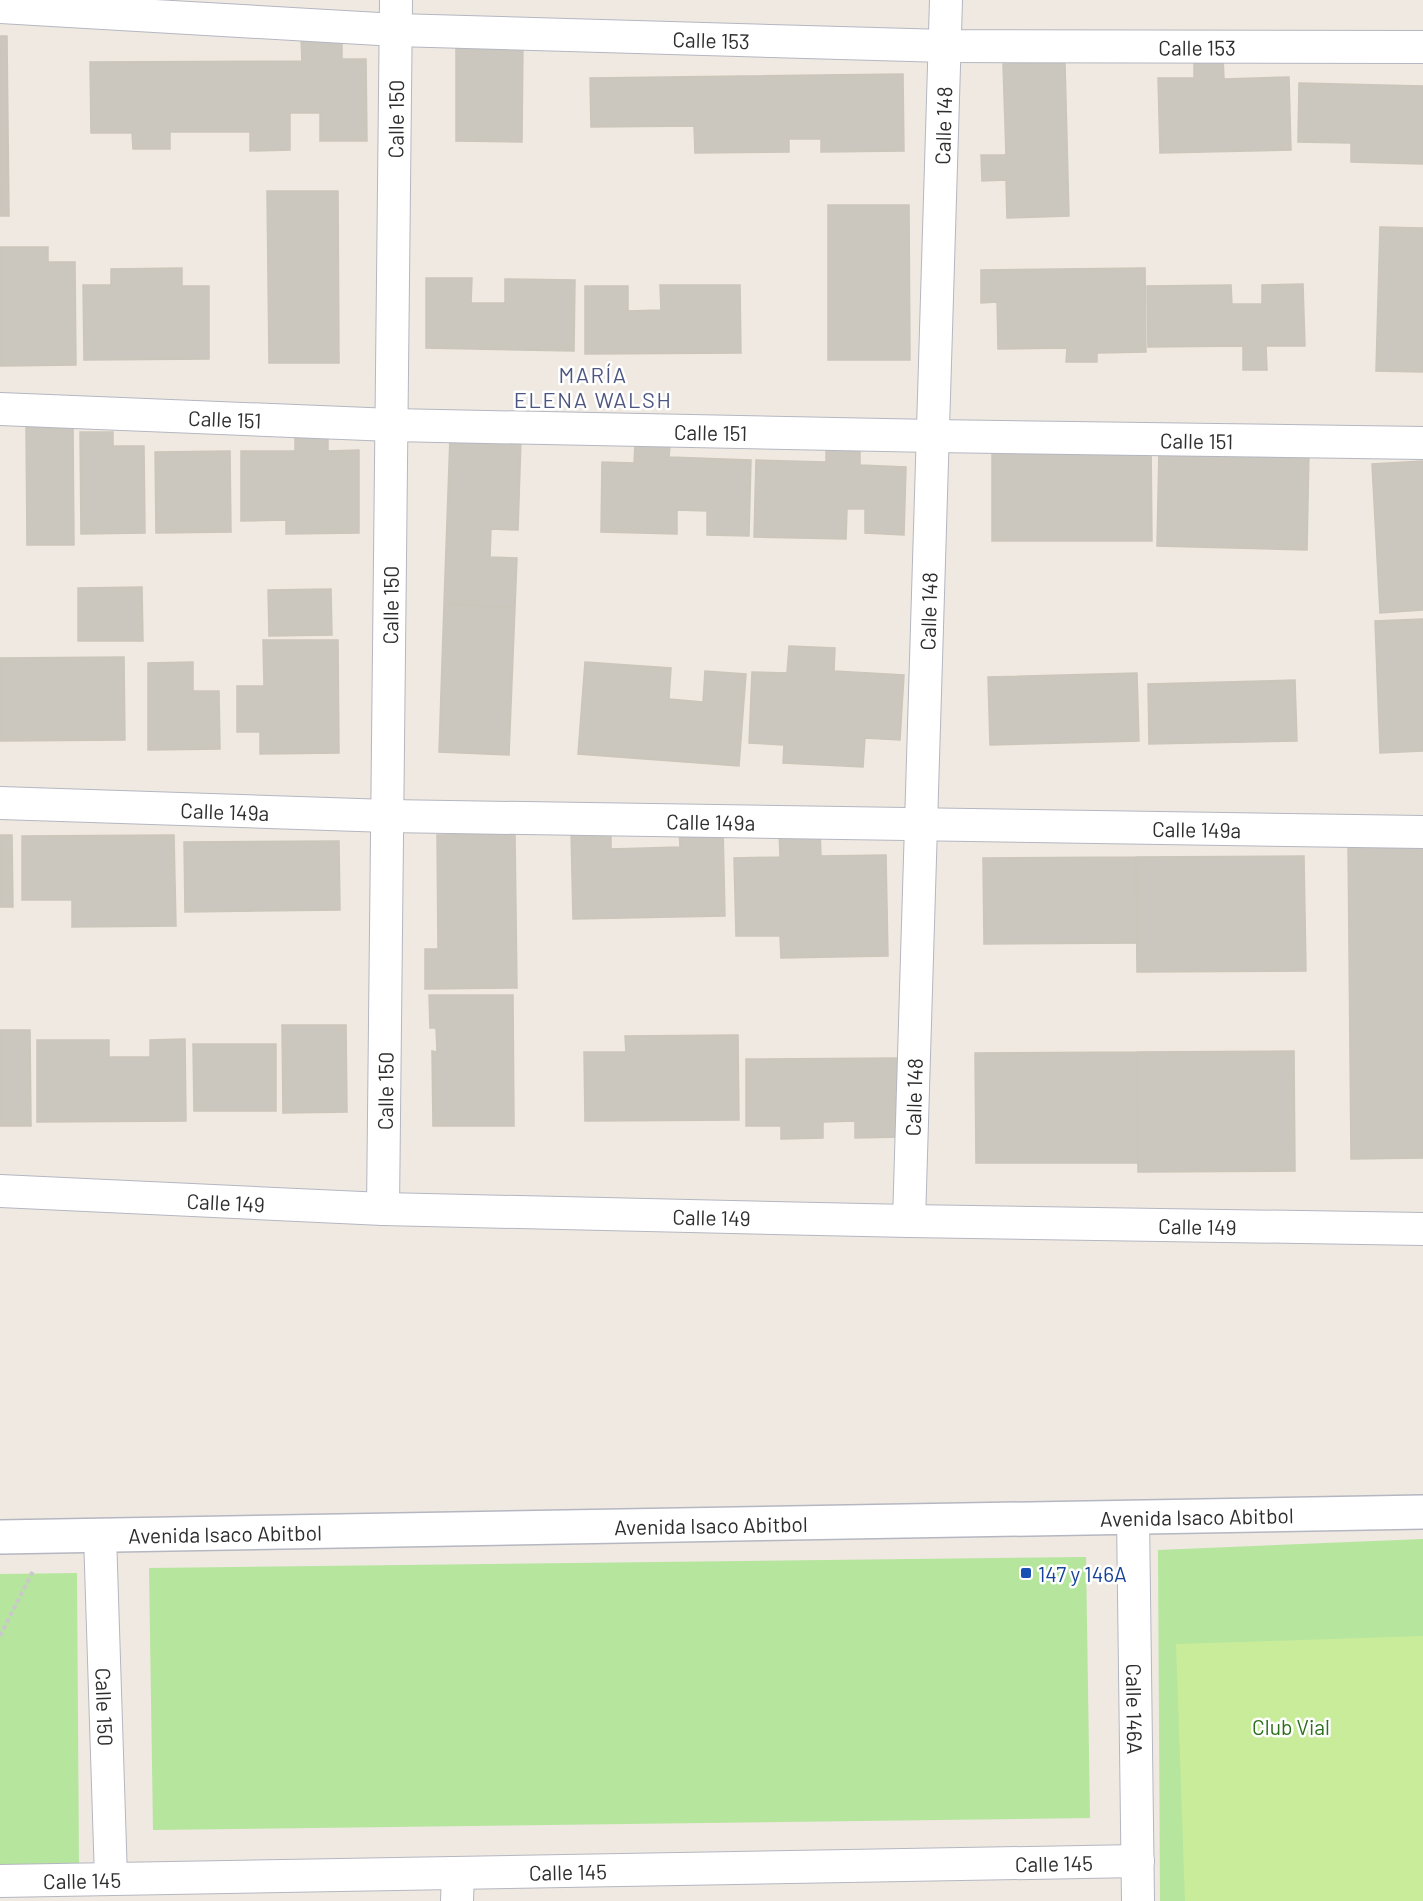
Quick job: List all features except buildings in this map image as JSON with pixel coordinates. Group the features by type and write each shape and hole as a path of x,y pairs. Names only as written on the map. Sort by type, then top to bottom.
{"main road":[{"name":"Avenida Isaco Abitbol","path":"0,1537 1423,1512"}],"street":[{"name":"Calle 148","path":"909,1221 946,0"},
{"name":"Calle 153","path":"0,7 396,15 945,46 1423,47"},
{"name":"Calle 150","path":"383,1209 396,15"},
{"name":"Calle 151","path":"0,409 392,426 1423,443"},
{"name":"Calle 149a","path":"0,803 388,816 1423,832"},
{"name":"Calle 149","path":"0,1191 383,1209 909,1221 1423,1229"},
{"name":"Calle 146A","path":"1133,1517 1138,1901"},
{"name":"Calle 150","path":"100,1535 111,1879"},
{"name":"Calle 145","path":"0,1881 111,1879 458,1887 1138,1861"}],"path":[{"path":"0,1635 51,1536"}],"green space":[{"name":"Club Vial","path":"1423,1539 1423,1901 1160,1901 1158,1550"},
{"path":"1086,1557 1090,1818 153,1830 149,1568"},
{"path":"77,1573 79,1866 0,1867 0,1574"},
{"name":"Club Vial","path":"1423,1636 1423,1901 1185,1901 1176,1644"}],"place":[{"name":"147 y 146A","path":"1026,1573"}],"district":[{"name":"MARÍA ELENA WALSH","path":"593,386"}]}
